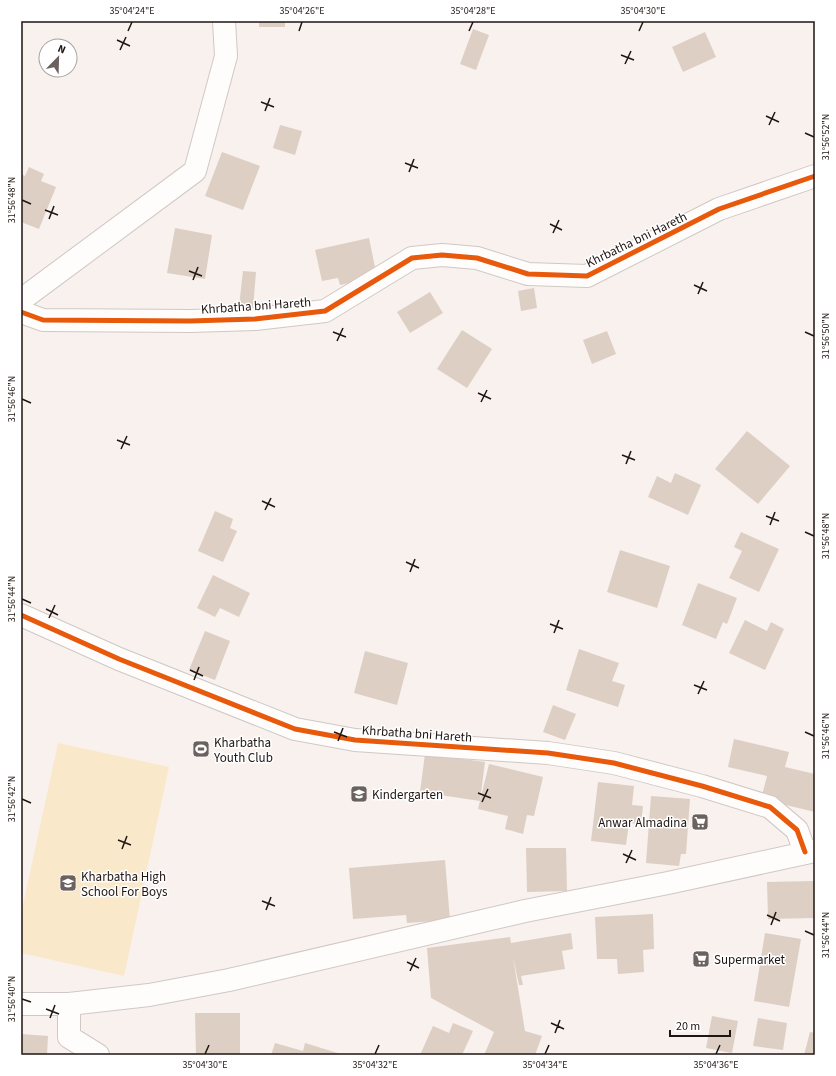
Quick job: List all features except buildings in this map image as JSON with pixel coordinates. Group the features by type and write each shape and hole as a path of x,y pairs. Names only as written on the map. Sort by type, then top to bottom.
{"street":[{"path":"21,300 195,171 226,56 224,21"},
{"name":"Khrbatha bni Hareth","path":"21,312 44,320 190,321 255,319 325,311 412,258 442,255 477,258 528,274 588,276 719,210 815,176"},
{"name":"Khrbatha bni Hareth","path":"21,615 126,662 294,729 355,740 548,753 614,763 770,807 797,830 810,852"},
{"path":"21,1004 69,1004 149,995 229,980 525,911 668,883 810,852"},
{"path":"69,1004 69,1037 98,1055"}],"shaded area":[{"path":"58,743 169,767 124,976 21,953 21,914"}],"cycle path":[{"path":"21,312 43,320 190,321 255,319 325,311 412,258 442,255 477,258 528,274 587,276 719,209 815,176"},
{"path":"21,615 119,659 295,729 355,740 548,753 614,763 702,786 770,807 797,830 805,852"}],"place":[{"name":"Kharbatha Youth Club","path":"201,749"},
{"name":"Kindergarten","path":"359,794"},
{"name":"Anwar Almadina","path":"700,822"},
{"name":"Kharbatha High School For Boys","path":"68,883"},
{"name":"Supermarket","path":"701,959"}]}
